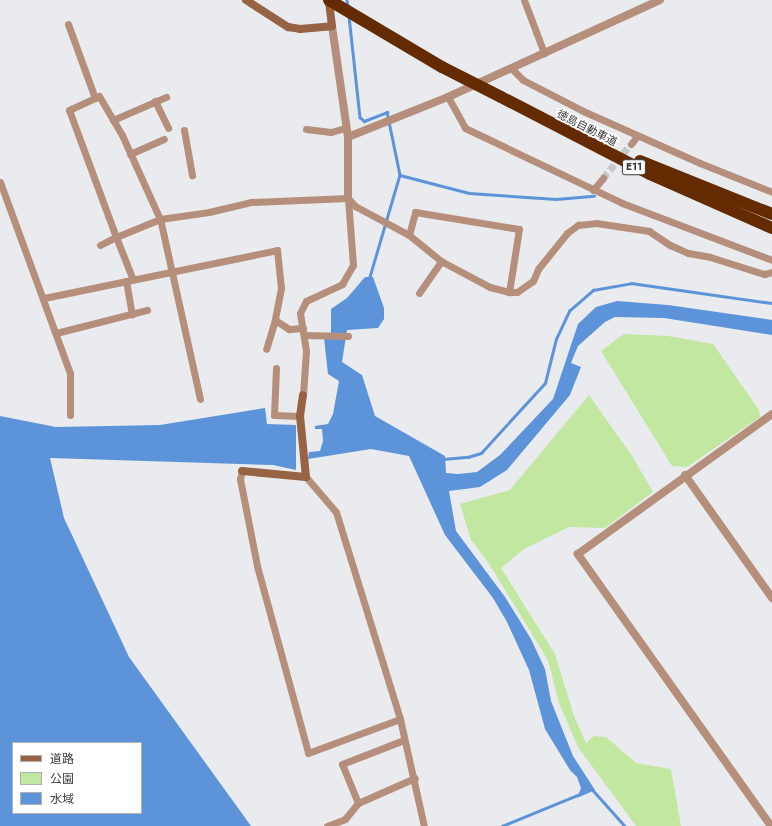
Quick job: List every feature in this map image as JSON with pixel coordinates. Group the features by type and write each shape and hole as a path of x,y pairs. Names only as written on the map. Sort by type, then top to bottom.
{"highway":[{"name":"徳島自動車道","path":"329,0 436,63 643,171 772,228"},
{"name":"徳島自動車道","path":"501,97 654,167 772,214"}],"main road":[{"path":"246,0 288,27 300,29 332,26 329,0"},
{"path":"242,471 306,477 300,416 303,395"}],"street":[{"path":"524,0 544,53"},
{"path":"348,137 448,97 660,0"},
{"path":"68,24 95,98"},
{"path":"303,395 304,332 300,313 306,301 342,284 353,265 348,198 348,137 345,128 332,26"},
{"path":"511,68 516,76 537,88 637,136 772,192"},
{"path":"132,314 130,280 116,237 69,110 98,96 114,120 160,220 200,399"},
{"path":"114,120 166,97"},
{"path":"448,97 465,128 593,190 772,260"},
{"path":"155,101 168,128"},
{"path":"306,129 331,132 345,128"},
{"path":"184,130 192,175"},
{"path":"630,144 637,136"},
{"path":"130,154 164,139"},
{"path":"593,190 603,178"},
{"path":"0,182 44,298 70,373 70,415"},
{"path":"100,245 116,237 160,220 209,212 251,202 348,198"},
{"path":"348,198 355,206 409,235 441,261 490,287 509,292 517,292 533,281 538,270 567,233 578,226 596,223 649,231 670,245 688,253 710,257 764,274 772,272"},
{"path":"409,235 416,212 519,229 509,292"},
{"path":"44,298 277,250 281,288 275,320 266,349"},
{"path":"419,293 441,261"},
{"path":"56,333 147,310"},
{"path":"275,320 289,329 324,335 348,336"},
{"path":"276,368 274,415 300,416"},
{"path":"771,826 578,554 685,475 772,414"},
{"path":"242,471 240,479 257,566 308,753 400,719"},
{"path":"685,475 772,598"},
{"path":"306,477 336,512 400,719 404,740 415,778 424,826"},
{"path":"358,803 342,764 404,740"},
{"path":"328,826 345,819 358,803 415,778"}],"green space":[{"path":"624,334 668,336 713,344 759,410 760,417 687,467 672,466 601,351"},
{"path":"589,395 632,456 653,492 605,528 569,527 524,549 501,568 555,654 574,716 586,743 594,736 606,737 636,763 671,769 681,826 636,826 578,747 559,703 548,660 488,562 471,540 460,504 510,490"}],"water":[{"path":"365,277 373,277 384,308 384,319 378,328 347,330 342,362 362,375 375,416 445,456 446,473 458,474 477,472 500,455 553,399 578,324 596,307 617,301 668,305 772,320 772,335 664,318 615,317 605,322 578,346 571,363 581,367 570,395 507,470 480,487 449,491 456,531 505,597 531,639 545,669 551,701 573,756 595,790 577,798 581,788 577,777 570,770 545,729 529,670 507,622 493,598 445,535 409,456 371,449 308,459 309,452 320,451 323,441 322,429 315,429 315,426 328,424 333,414 339,381 328,374 324,338 331,338 331,309 347,298"},
{"path":"265,408 267,424 296,425 296,470 273,465 50,458 64,518 129,657 251,826 0,826 0,416 56,427 160,425"}],"waterway":[{"path":"347,0 348,7"},
{"path":"349,16 360,117 364,121 387,112 400,175 370,277"},
{"path":"400,175 469,193 556,199 594,196"},
{"path":"443,459 468,457 481,453 545,383 556,339 569,311 593,290 631,283 772,303"},
{"path":"592,789 625,826"},
{"path":"502,826 580,794"}],"tunnel":[{"path":"603,178 631,144"}]}
